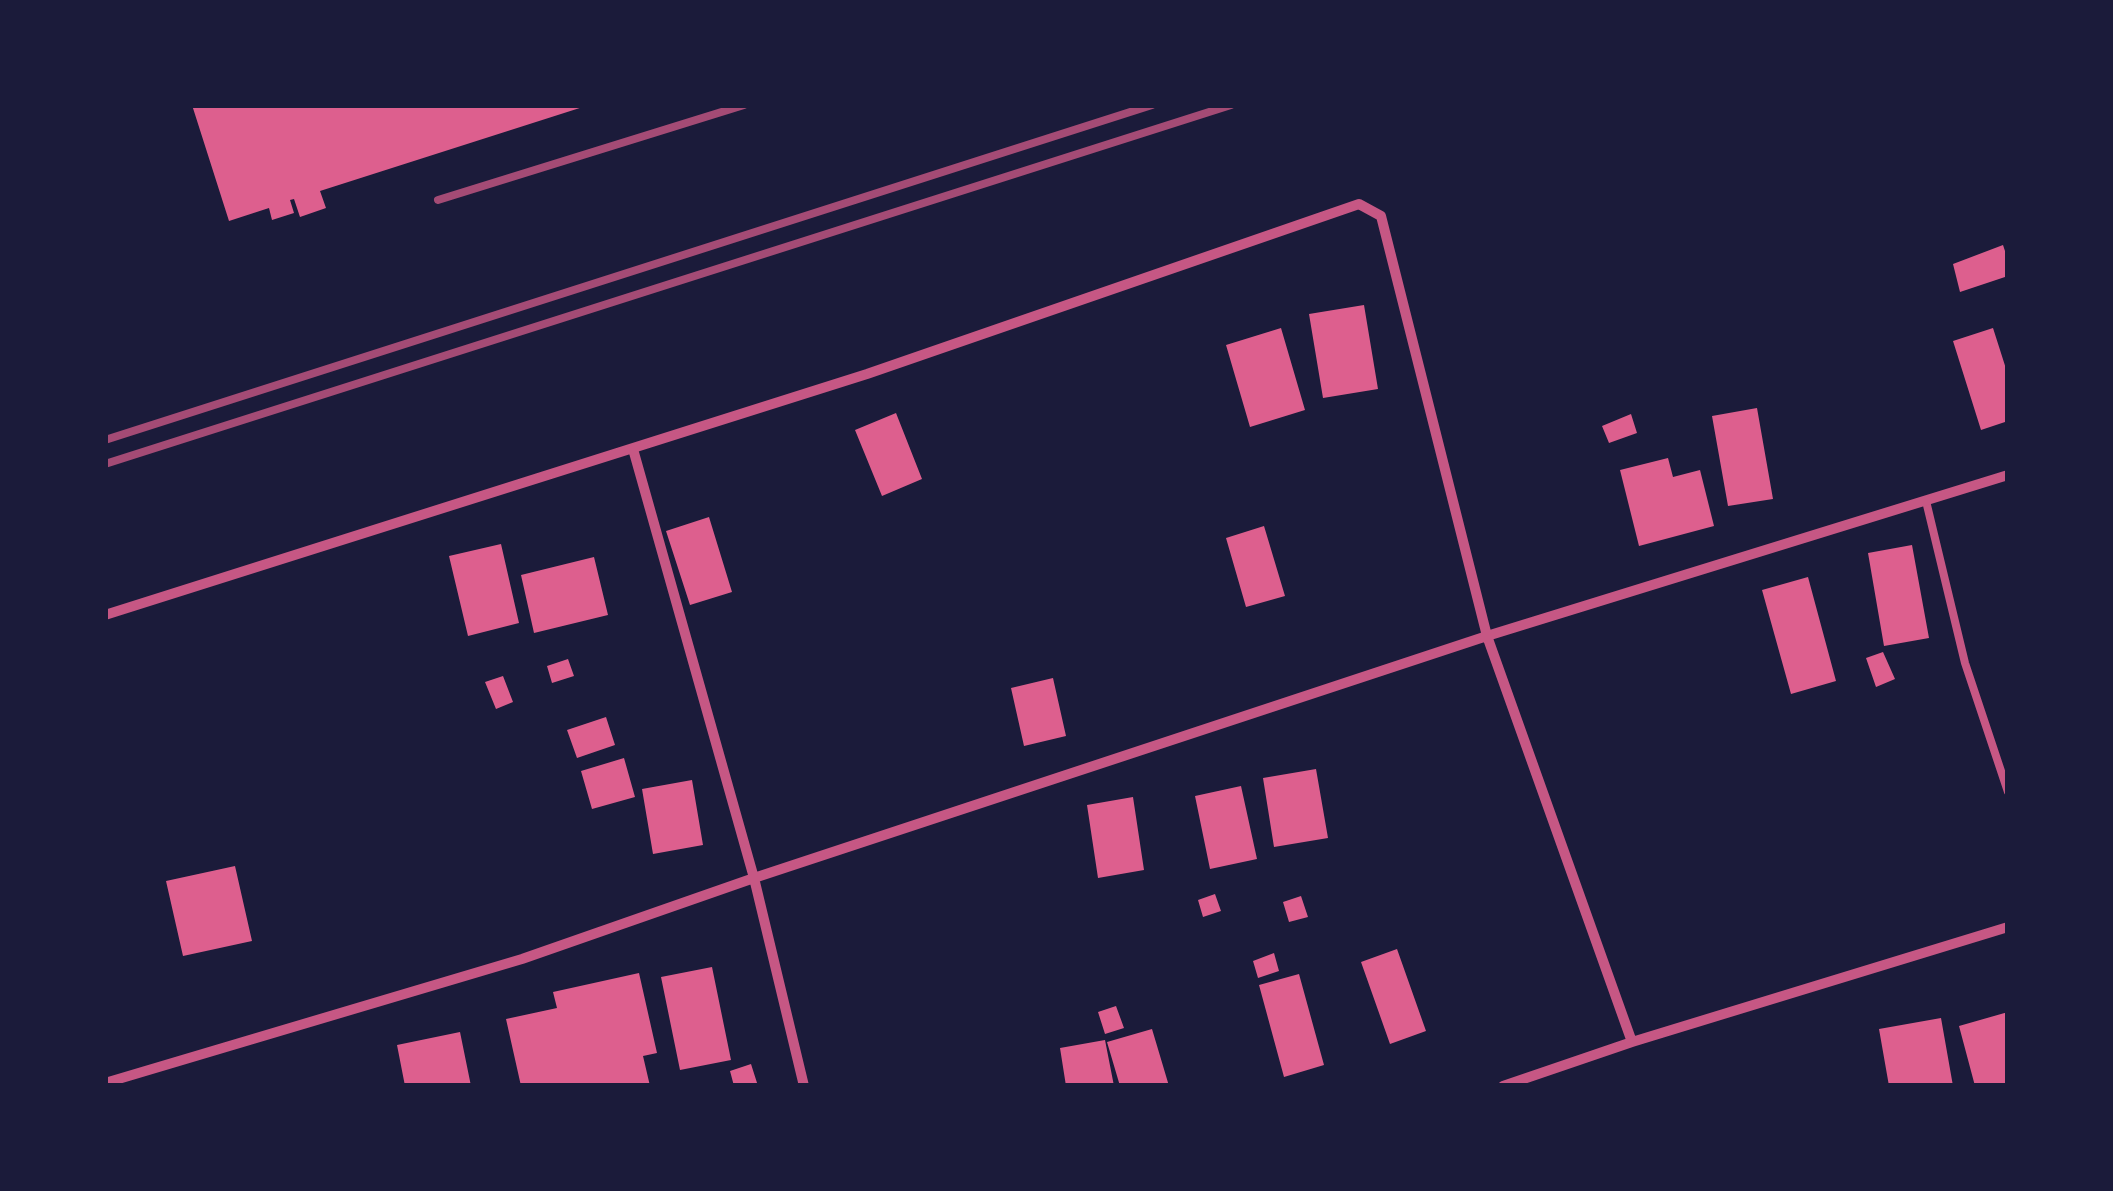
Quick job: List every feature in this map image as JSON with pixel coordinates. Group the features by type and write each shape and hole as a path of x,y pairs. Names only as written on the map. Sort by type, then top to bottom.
{"street":[{"path":"105,615 867,374 1360,204 1381,216 1488,636 1632,1042"},
{"path":"633,450 754,878 804,1086"},
{"path":"105,1084 522,959 754,878 1488,636 2008,476"},
{"path":"1503,1086 2008,926"}],"lane":[{"path":"1926,501 1965,663 2008,792"}],"building":[{"path":"192,105 586,106 320,191 326,208 300,217 294,199 290,200 294,213 272,220 269,208 229,221"},
{"path":"2003,245 2008,276 1960,292 1953,264"},
{"path":"1364,305 1378,389 1323,398 1309,314"},
{"path":"1281,328 1305,410 1250,427 1226,345"},
{"path":"1993,328 2008,375 2008,421 1981,430 1953,341"},
{"path":"1757,408 1773,499 1728,506 1712,416"},
{"path":"896,413 922,479 882,496 855,430"},
{"path":"1631,414 1637,433 1609,443 1602,426"},
{"path":"1668,458 1673,477 1700,470 1714,526 1639,546 1620,470"},
{"path":"709,517 732,592 690,605 666,531"},
{"path":"1264,526 1285,596 1246,607 1226,538"},
{"path":"501,544 519,623 468,636 449,556"},
{"path":"1912,545 1929,638 1884,646 1868,553"},
{"path":"594,557 608,615 534,633 521,575"},
{"path":"1808,577 1836,681 1791,694 1762,590"},
{"path":"1883,652 1895,679 1876,687 1866,658"},
{"path":"568,659 574,676 552,683 547,666"},
{"path":"503,676 513,702 496,709 485,682"},
{"path":"1053,678 1066,736 1024,746 1011,688"},
{"path":"606,717 615,745 577,758 567,730"},
{"path":"624,758 635,797 592,809 581,771"},
{"path":"1316,769 1328,838 1274,847 1263,778"},
{"path":"692,780 703,845 653,854 642,789"},
{"path":"1241,786 1257,859 1210,869 1195,796"},
{"path":"1133,797 1144,870 1098,878 1087,805"},
{"path":"235,866 252,941 183,956 166,881"},
{"path":"1215,894 1221,911 1203,917 1198,900"},
{"path":"1301,896 1308,917 1289,922 1283,902"},
{"path":"1397,949 1426,1031 1390,1044 1361,962"},
{"path":"1274,953 1279,971 1258,978 1253,961"},
{"path":"712,967 731,1060 680,1070 661,977"},
{"path":"639,973 657,1053 643,1056 650,1086 521,1086 506,1019 557,1008 553,992"},
{"path":"1299,974 1324,1065 1284,1077 1259,985"},
{"path":"1116,1006 1124,1028 1105,1034 1098,1012"},
{"path":"2008,1012 2008,1086 1975,1086 1959,1026"},
{"path":"1941,1018 1953,1086 1889,1086 1879,1029"},
{"path":"1152,1029 1169,1086 1120,1086 1107,1042"},
{"path":"460,1032 471,1086 405,1086 397,1045"},
{"path":"1105,1040 1114,1086 1066,1086 1060,1048"},
{"path":"751,1064 758,1086 734,1086 730,1071"}],"railway":[{"path":"438,200 744,105"},
{"path":"105,440 1152,105"},
{"path":"105,464 1231,105"}]}
